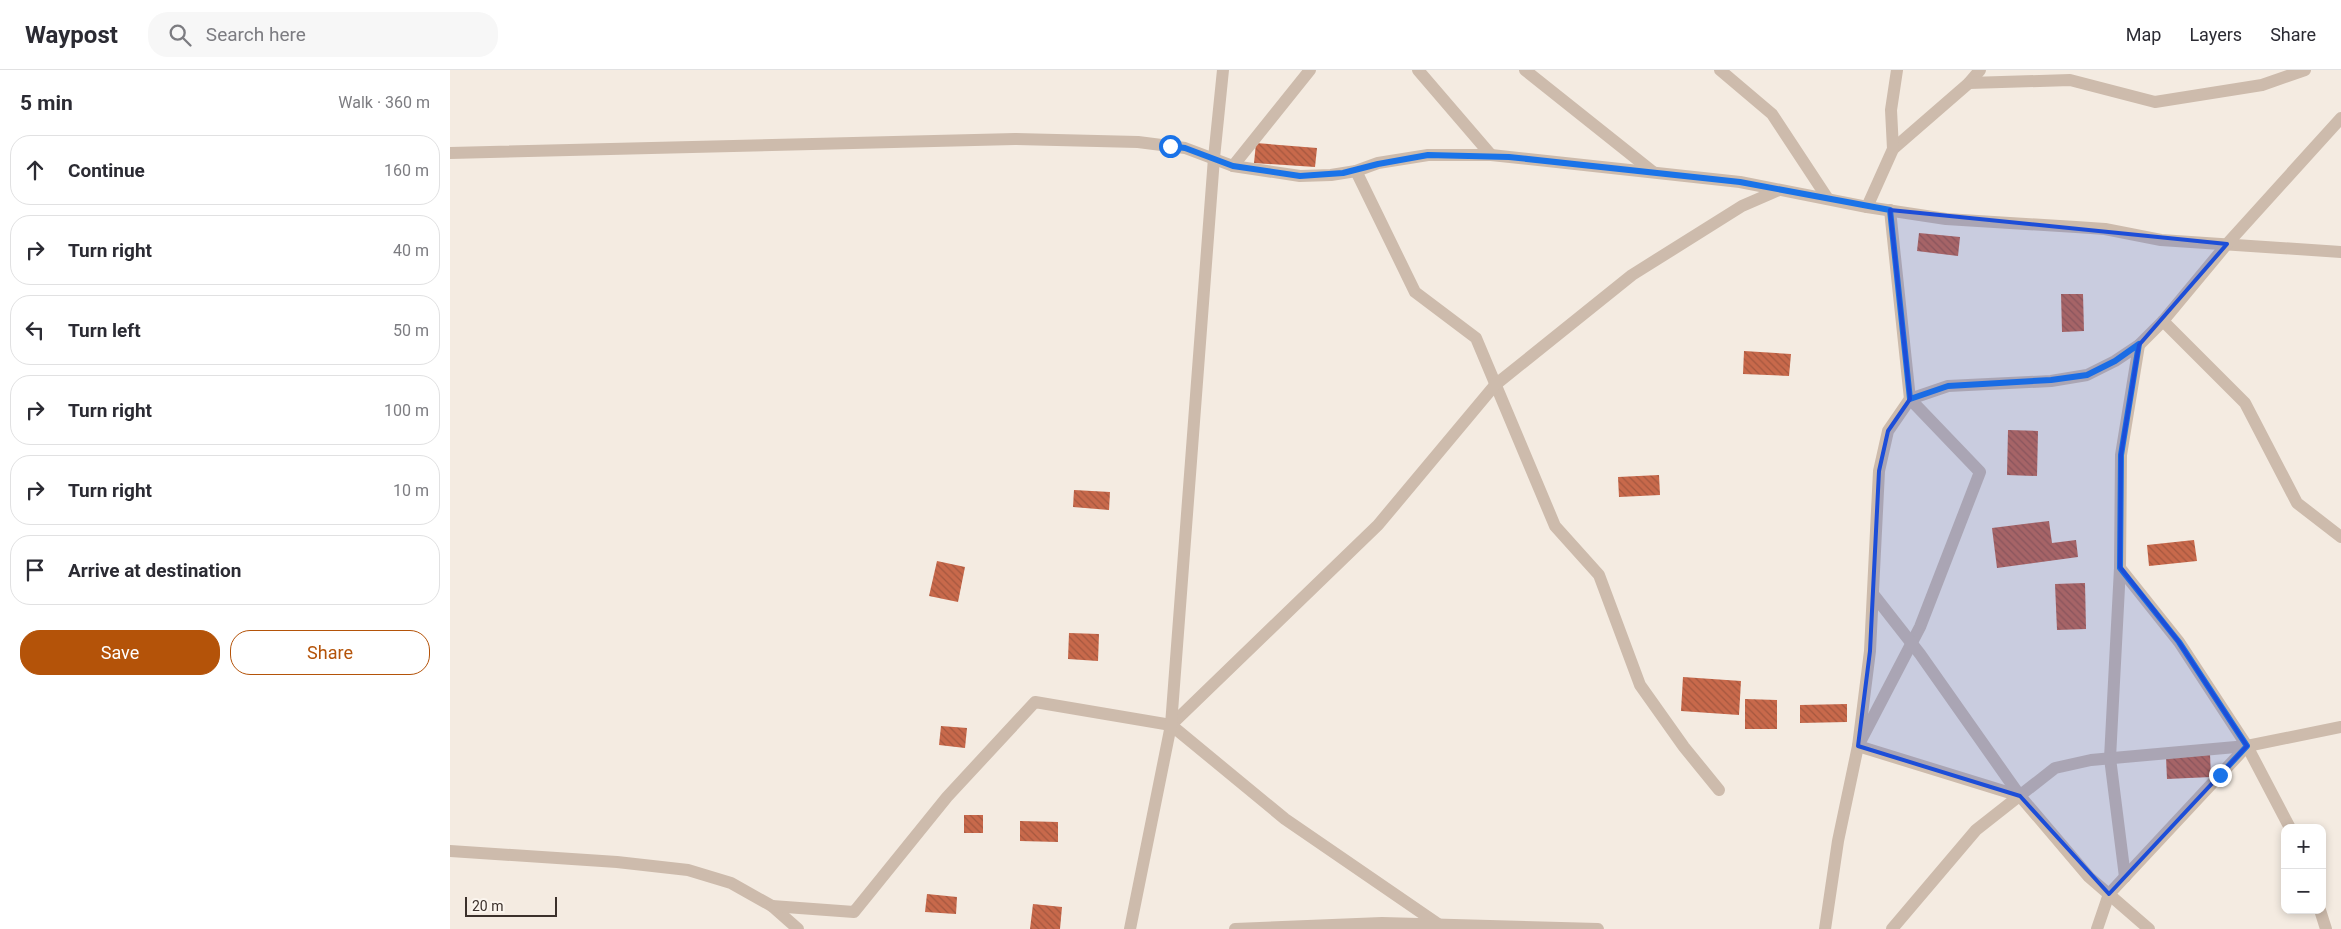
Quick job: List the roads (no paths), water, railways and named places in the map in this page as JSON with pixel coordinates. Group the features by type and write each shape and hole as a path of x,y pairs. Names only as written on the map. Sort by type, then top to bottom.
{"street":[{"path":"1130,929 1171,725 1214,158 1223,70"},
{"path":"1233,166 1310,70"},
{"path":"1418,70 1492,155"},
{"path":"1525,70 1653,172"},
{"path":"1720,70 1772,114 1828,199"},
{"path":"1867,207 1892,148 1892,110 1897,70"},
{"path":"1892,148 1969,83 1980,70"},
{"path":"1969,83 2070,80 2155,102 2262,85 2305,70"},
{"path":"1825,929 1838,841 1858,746 1870,651 1879,470 1888,431 1910,399 1948,386 2051,380 2087,375 2115,361 2139,344 2163,321 2227,244 2341,118"},
{"path":"450,153 1015,139 1138,142 1185,148 1233,166 1300,176 1330,175 1356,171 1378,164 1428,155 1492,155 1740,182 1867,207 1946,218 2105,229 2161,240 2341,252"},
{"path":"1356,171 1415,292 1476,338 1494,385 1555,526 1599,576 1640,684 1684,747 1719,790"},
{"path":"1171,725 1378,525 1494,385 1632,275 1742,206 1779,190"},
{"path":"1858,746 1920,627 1980,472 1910,399 1890,210"},
{"path":"2163,321 2244,403 2297,504 2341,537"},
{"path":"2125,877 2110,758 2120,568 2121,455 2139,344"},
{"path":"2120,568 2179,642 2247,746 2288,824"},
{"path":"1873,594 1911,643 2020,796 2089,877 2149,929"},
{"path":"772,906 854,912 947,797 1035,702 1171,725 1284,819 1438,924"},
{"path":"1892,929 1976,830 2056,768 2110,758 2247,746 2341,727"},
{"path":"1858,746 2020,796"},
{"path":"2097,929 2109,894 2247,746"},
{"path":"450,851 617,862 688,870 731,882 772,906 798,929"},
{"path":"2321,914 2326,929"},
{"path":"1235,929 1382,923 1598,929"}]}
